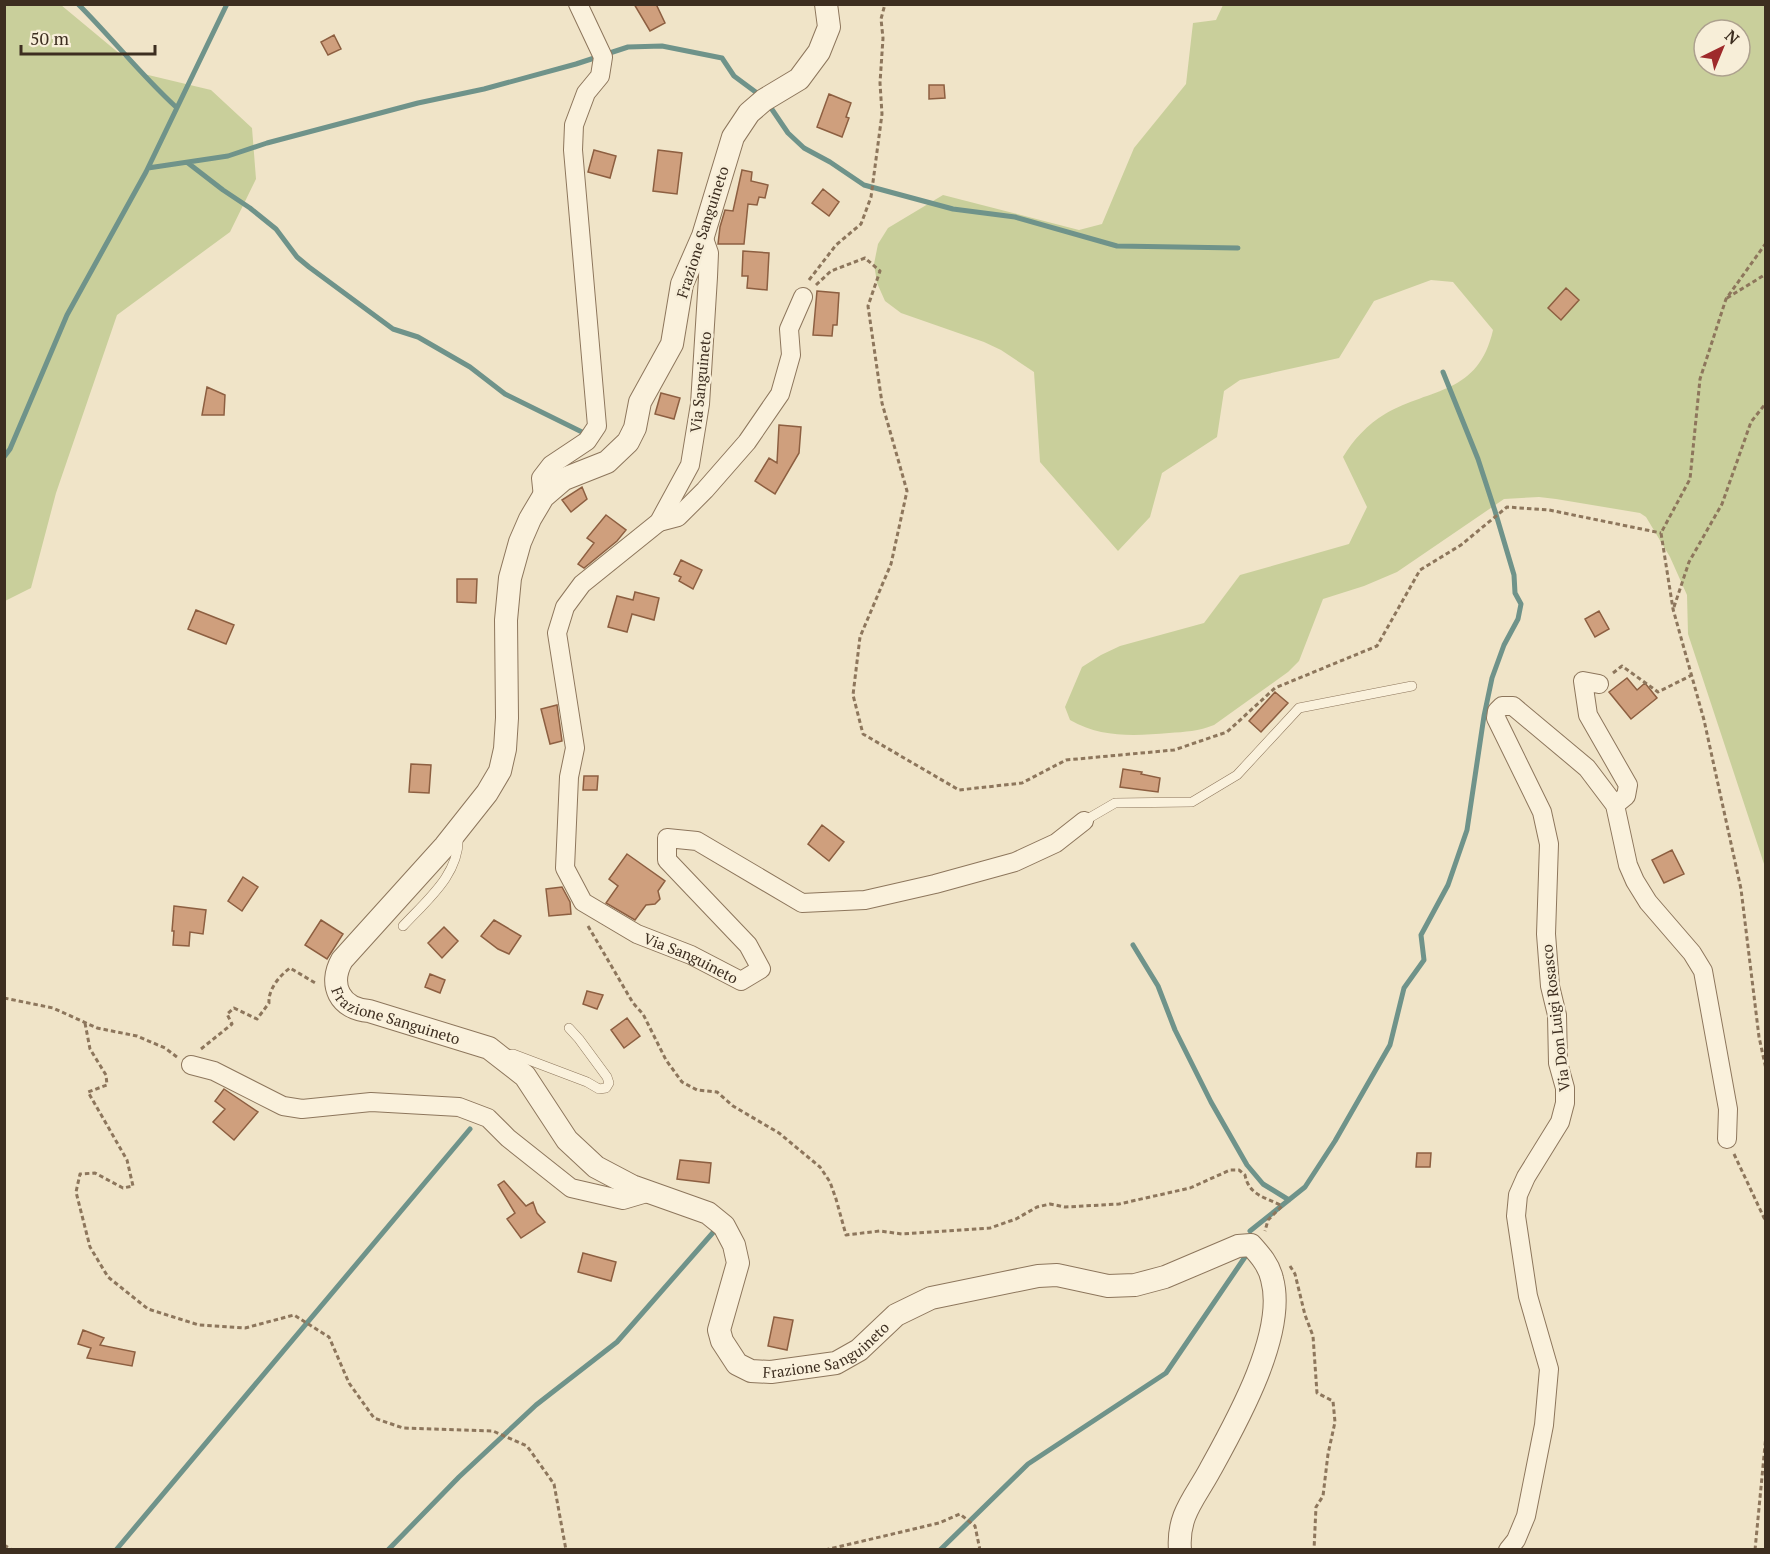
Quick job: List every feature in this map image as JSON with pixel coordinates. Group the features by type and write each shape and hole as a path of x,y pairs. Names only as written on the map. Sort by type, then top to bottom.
{"street":[{"path":"543,497 541,478 551,465 587,441 597,426 573,150 574,125 586,93 600,76 603,57 578,4"},
{"name":"Frazione Sanguineto","path":"826,4 829,27 819,52 799,79 764,100 749,113 733,137 703,236 682,284 672,344 644,394 635,428 628,442 607,462 564,479 543,497 520,542 510,578 506,620 507,718 505,749 500,771 487,793 457,831 342,960 337,969 337,990 342,999 359,1010 369,1011 489,1048 525,1076 567,1140 596,1167 632,1186 708,1213 724,1226 734,1245 738,1263 719,1330 722,1341 737,1364 750,1371 771,1372 836,1363 859,1350 896,1315 931,1298 1038,1276 1057,1275 1108,1286 1135,1285 1165,1276 1238,1246 1251,1245 1268,1249"},
{"name":"Via Sanguineto","path":"703,236 709,253 700,404 690,465 659,522 582,584 565,607 557,633 575,748 569,777 565,868 583,902 637,934 691,955 741,981 761,969 748,945 667,860 667,838 697,841 802,903 866,900 936,884 1014,862 1056,843 1084,821"},
{"name":"Via Sanguineto","path":"659,522 678,517 705,490 747,442 780,394 791,355 789,329 805,290"},
{"path":"1599,684 1583,681 1588,715 1628,785 1626,796 1615,805"},
{"name":"Via Don Luigi Rosasco","path":"1508,1550 1516,1540 1526,1516 1544,1425 1549,1369 1528,1296 1516,1216 1518,1195 1526,1176 1560,1122 1565,1103 1558,1063 1557,1015 1550,986 1546,934 1549,844 1542,812 1497,722 1497,711 1506,705 1516,709 1587,768 1615,805 1628,865 1635,881 1648,902 1692,953 1702,971 1728,1109 1727,1139"},
{"path":"187,1059 283,1106 302,1109 371,1102 459,1107 488,1118 508,1138 571,1188 623,1200 650,1192"},
{"path":"1180,1550 1179,1540 1186,1508 1209,1472 1261,1370 1271,1337 1276,1297 1268,1249"}],"lane":[{"path":"1084,821 1115,803 1192,802 1237,775 1299,708 1412,686"},
{"path":"404,926 448,874 455,860 458,843 457,831"},
{"path":"503,1057 513,1054 588,1082 599,1089 606,1088 609,1083 607,1077 569,1028"}],"path":[{"path":"805,290 836,245 861,224 871,197 882,114 880,83 881,50 884,38 882,20 885,4"},
{"path":"1766,243 1726,299 1700,379 1690,479 1661,533 1673,609 1692,675 1741,889 1759,1037 1766,1069"},
{"path":"805,290 831,272 865,258 880,271 868,306 882,403 907,491 891,564 860,637 853,695 862,734 959,790 1022,783 1066,760 1174,750 1227,732 1275,688 1377,646 1420,570 1461,545 1508,507 1549,510 1661,533"},
{"path":"1726,299 1766,274"},
{"path":"1673,609 1689,562 1722,504 1751,422 1766,404"},
{"path":"1599,684 1622,666 1658,692 1692,675"},
{"path":"589,905 585,921 633,1003 643,1014 666,1059 682,1082 697,1090 717,1092 733,1106 778,1133 820,1167 833,1190 846,1235 880,1231 902,1234 990,1228 1016,1219 1037,1207 1050,1204 1065,1207 1119,1204 1190,1188 1230,1170 1239,1170 1245,1174 1247,1183 1254,1193 1282,1206 1268,1220 1265,1231 1268,1249"},
{"path":"4,998 53,1008 98,1029 137,1036 187,1059 232,1024 227,1014 234,1008 257,1019 269,1003 268,995 284,972 290,968 342,999"},
{"path":"85,1023 90,1049 106,1075 107,1086 88,1092 127,1160 133,1186 123,1188 95,1173 80,1174 76,1192 90,1246 108,1277 148,1309 199,1325 245,1328 294,1315 329,1337 350,1383 374,1418 403,1428 493,1431 527,1446 554,1484 566,1550"},
{"path":"1727,1139 1766,1222"},
{"path":"1290,1265 1295,1274 1312,1336 1317,1393 1333,1401 1335,1422 1323,1496 1316,1507 1314,1550"},
{"path":"1755,1550 1766,1435"},
{"path":"825,1550 939,1523 960,1514 975,1526 980,1550"},
{"path":"4,1545 12,1550"}],"green space":[{"path":"5,4 61,5 144,74 211,90 252,128 256,179 230,232 117,315 56,493 31,588 5,601"},
{"path":"1223,5 1765,5 1765,867 1688,634 1687,595 1670,557 1646,517 1640,513 1539,497 1504,499 1397,572 1364,586 1323,599 1299,661 1288,672 1214,725 1186,732 1131,735 1106,733 1070,720 1065,707 1082,667 1101,655 1120,646 1204,623 1240,575 1349,544 1367,507 1343,457 1347,451 1367,428 1385,414 1465,378 1476,367 1486,351 1493,330 1453,282 1431,280 1374,301 1339,358 1240,380 1224,391 1217,437 1162,473 1150,517 1118,551 1040,462 1034,372 1001,350 984,342 901,313 885,301 877,283 874,264 878,244 888,228 943,195 1079,230 1102,224 1134,148 1186,84 1193,23 1216,20"}],"building":[{"path":"634,4 656,4 665,23 650,31"},
{"path":"334,35 341,49 328,55 321,42"},
{"path":"929,85 944,85 945,98 929,99"},
{"path":"829,94 851,103 846,117 849,118 842,137 817,127"},
{"path":"594,150 616,156 610,178 588,172"},
{"path":"658,150 682,153 677,194 653,191"},
{"path":"742,170 752,172 751,181 768,185 765,198 759,197 757,205 748,204 744,244 718,244 725,210 733,211"},
{"path":"823,189 839,202 829,216 812,203"},
{"path":"743,251 769,253 767,290 747,288 748,276 742,276"},
{"path":"1566,288 1579,300 1561,320 1548,308"},
{"path":"817,291 839,293 837,325 833,325 832,336 813,335"},
{"path":"207,387 225,395 224,415 202,415"},
{"path":"661,393 680,398 674,419 655,414"},
{"path":"779,425 801,427 799,453 775,494 755,481 769,458 777,463"},
{"path":"582,487 587,499 571,512 562,500"},
{"path":"606,515 626,530 617,541 584,568 578,564 594,543 587,538"},
{"path":"681,560 702,570 693,589 679,581 681,577 674,574"},
{"path":"457,579 477,579 476,603 457,602"},
{"path":"635,592 659,598 654,620 632,614 627,632 608,627 617,596 633,600"},
{"path":"196,610 234,625 226,644 188,629"},
{"path":"1599,611 1609,629 1595,637 1585,619"},
{"path":"1627,678 1637,690 1645,683 1657,698 1631,719 1609,692"},
{"path":"1275,692 1288,703 1261,732 1249,721"},
{"path":"557,705 562,741 550,744 541,709"},
{"path":"411,764 431,765 429,793 409,792"},
{"path":"1123,769 1160,778 1158,792 1120,787"},
{"path":"584,776 598,776 597,790 583,790"},
{"path":"822,825 844,842 829,861 808,844"},
{"path":"1672,850 1684,874 1664,883 1652,860"},
{"path":"627,854 665,881 658,891 660,899 655,904 646,905 635,920 606,903 618,886 609,879"},
{"path":"243,877 258,887 242,911 228,901"},
{"path":"562,887 570,902 571,914 549,916 546,889"},
{"path":"174,906 206,910 203,934 190,932 189,946 173,945"},
{"path":"321,920 343,934 327,959 305,945"},
{"path":"494,920 521,936 509,954 481,936"},
{"path":"444,927 458,941 442,958 428,943"},
{"path":"430,974 445,980 440,993 425,987"},
{"path":"587,991 603,995 597,1009 583,1004"},
{"path":"627,1018 640,1036 624,1048 611,1030"},
{"path":"224,1089 258,1112 234,1140 213,1122 225,1109 215,1101"},
{"path":"1417,1153 1431,1153 1430,1167 1416,1167"},
{"path":"680,1160 711,1163 709,1183 677,1179"},
{"path":"504,1181 526,1206 533,1202 537,1213 545,1222 521,1238 507,1219 515,1213 498,1185"},
{"path":"583,1253 616,1262 611,1281 578,1272"},
{"path":"774,1317 793,1320 787,1350 768,1346"},
{"path":"83,1330 104,1338 100,1345 135,1352 132,1366 87,1358 91,1348 78,1344"}],"waterway":[{"path":"78,4 176,107"},
{"path":"4,457 10,449 67,315 146,172 227,4"},
{"path":"148,168 228,156 267,143 418,103 484,89 576,64 628,47 662,46 722,58 734,76 761,96"},
{"path":"769,105 788,133 804,148 864,185 953,209 1015,217 1117,246 1238,248"},
{"path":"188,163 276,229 297,257 309,267 393,329 418,337 470,367 505,394 586,434"},
{"path":"1250,1231 1305,1187 1335,1141 1390,1045 1404,988 1424,960 1421,935 1448,885 1467,830 1492,678 1504,645 1518,619 1521,604 1515,593 1514,575 1495,511 1478,459 1443,372"},
{"path":"1133,945 1158,986 1175,1030 1211,1102 1247,1165 1263,1184 1289,1200"},
{"path":"116,1550 470,1129"},
{"path":"388,1550 459,1477 536,1405 617,1342 717,1228"},
{"path":"940,1550 1028,1464 1166,1373 1245,1257"}]}
